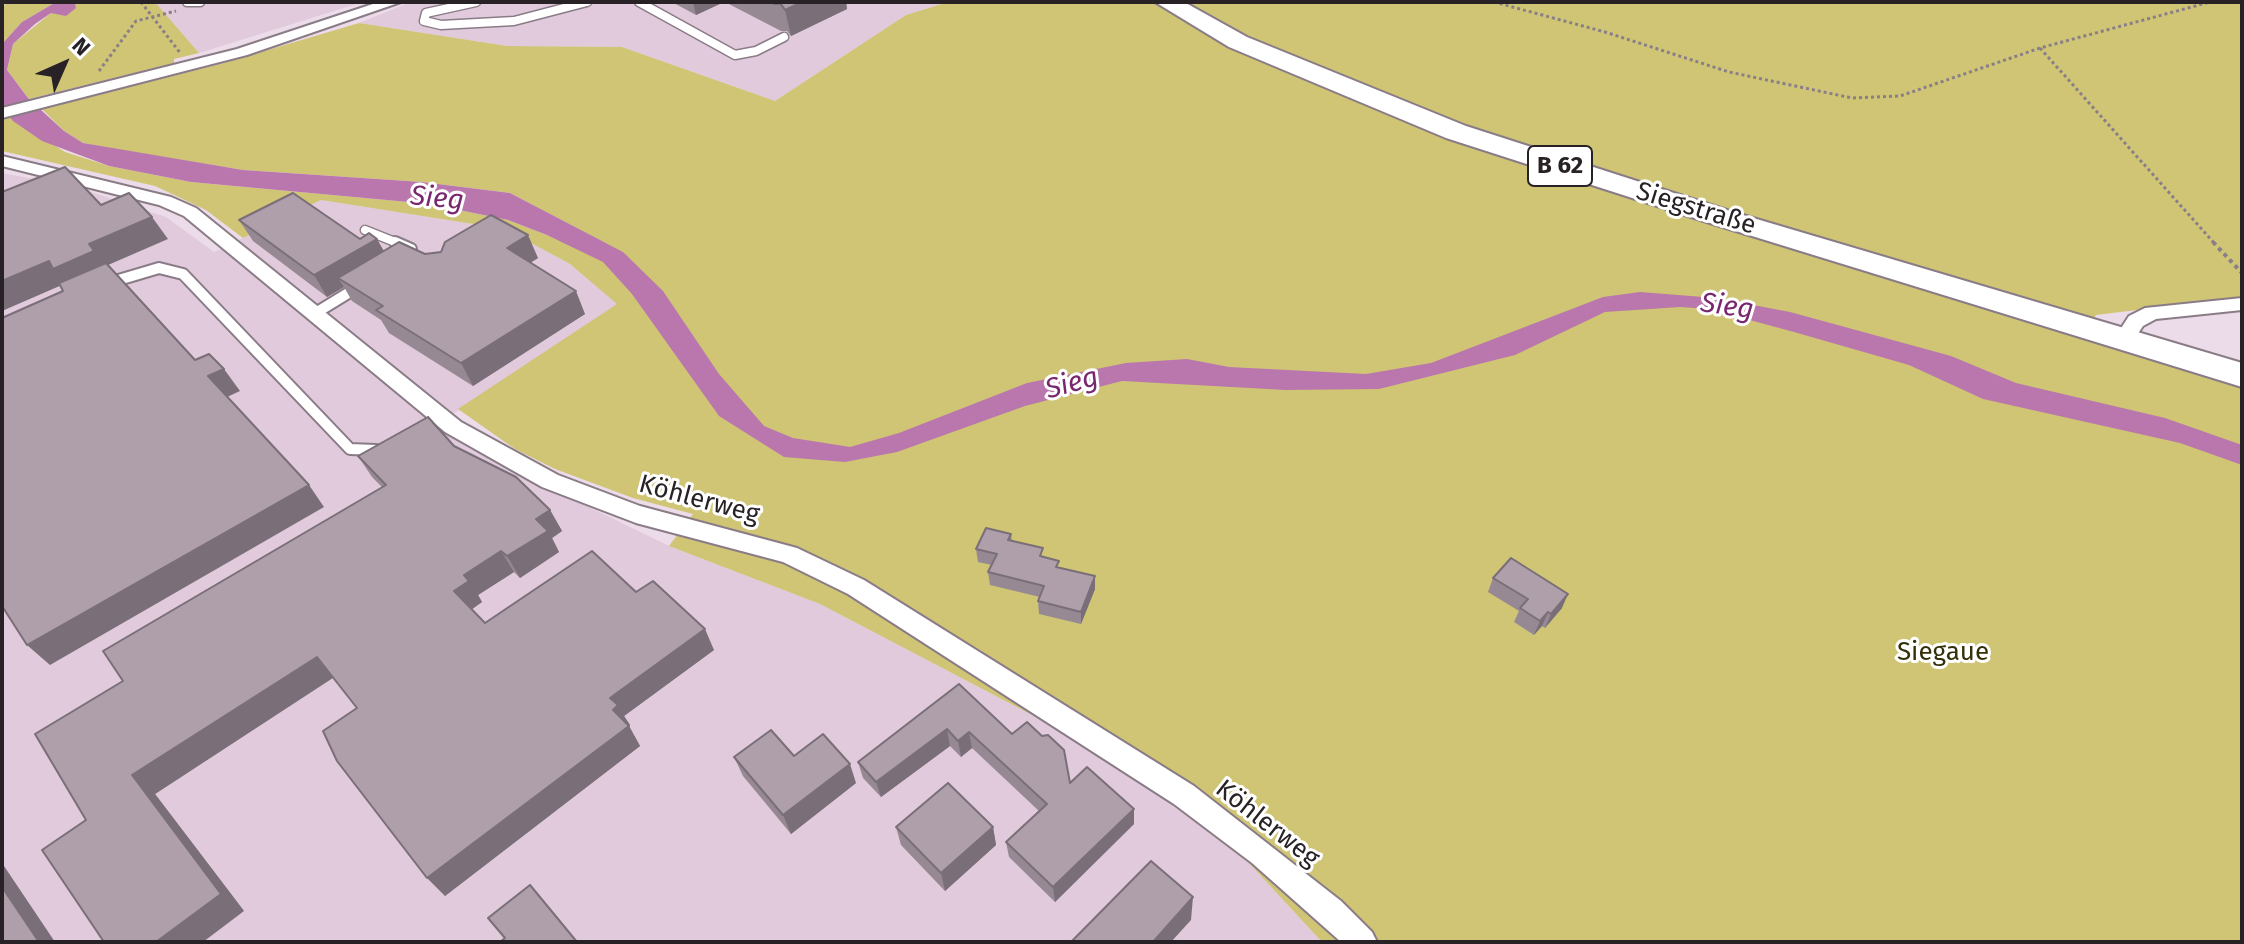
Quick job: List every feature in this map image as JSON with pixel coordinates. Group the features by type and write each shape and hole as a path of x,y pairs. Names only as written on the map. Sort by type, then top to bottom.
{"main road":[{"name":"Siegstraße","path":"1167,2 1238,42 1456,132 1723,218 2242,375"}],"street":[{"path":"2,113 300,35 394,2"},
{"name":"Köhlerweg","path":"2,161 165,201 190,212 314,314 430,418 502,457 587,497 789,554 856,587 1184,795 1262,854 1331,911 1362,942"},
{"path":"2124,339 2136,321 2152,313 2242,304"}],"lane":[{"path":"187,2 200,2"},
{"path":"476,2 426,13 424,21 441,25 514,21 587,2"},
{"path":"639,2 735,55 756,51 784,37"},
{"path":"365,230 425,256"},
{"path":"405,260 413,250"},
{"path":"89,291 142,270 159,268 183,274 350,449 360,452 384,447"},
{"path":"314,314 366,283"}],"path":[{"path":"141,2 190,66"},
{"path":"1494,2 1605,32 1729,72 1852,98 1900,96 2040,48 2210,2"},
{"path":"93,78 136,21 170,13"},
{"path":"2040,48 2169,197 2242,273"}],"shaded area":[{"path":"155,2 363,2 199,53"},
{"path":"411,2 948,2 906,15 775,101 622,47 507,46 359,23"},
{"path":"2,173 76,187 166,217 214,252 321,200 505,229 570,264 618,304 435,426 468,448 669,546 820,604 1187,796 1322,942 2,942"}],"green space":[{"path":"7,2 56,2 22,22 2,44 2,8"},
{"path":"75,2 155,2 199,53 174,59 174,63 29,99 7,70 13,44 51,13 76,8"},
{"name":"Siegaue","path":"948,2 2242,2 2242,297 2096,315 2082,336 2242,386 2242,942 1322,942 1187,796 820,604 669,546 693,514 633,498 555,469 515,449 458,409 617,304 570,264 505,229 321,200 243,238 206,210 155,186 2,151 2,118 9,116 65,152 109,166 191,182 430,204 508,220 547,235 622,252 510,193 422,182 243,170 114,149 83,143 64,131 42,109 224,63 359,23 507,46 622,47 775,101 906,15"}],"water":[{"name":"Sieg","path":"56,2 75,2 76,8 66,16 51,13 35,24 13,44 7,70 28,98 64,131 83,143 243,170 422,182 510,193 623,252 663,291 719,374 764,426 793,438 850,447 899,433 1027,383 1126,363 1187,359 1229,367 1366,374 1431,363 1603,297 1640,292 1716,298 1790,312 1951,356 2016,383 2165,418 2242,445 2242,465 2180,443 1983,399 1909,365 1794,332 1709,309 1680,307 1605,312 1515,355 1379,389 1286,390 1122,381 1025,406 897,452 845,462 784,457 719,416 632,294 603,262 547,235 508,220 430,204 191,182 109,166 42,141 13,121 2,107 2,44 22,22"}],"building":[{"path":"770,2 802,2 785,10 781,4"},
{"path":"65,167 101,205 129,193 152,217 89,244 94,251 53,269 49,261 2,281 2,192"},
{"path":"293,193 360,239 369,233 377,239 314,275 239,220"},
{"path":"491,215 528,235 507,248 576,291 461,363 376,310 383,306 338,278 399,242 425,254 441,252 445,242"},
{"path":"106,263 195,360 209,354 224,369 208,376 309,485 27,645 2,606 2,318 63,291 59,283"},
{"path":"428,417 454,446 516,477 550,510 536,519 548,531 507,556 501,551 464,575 469,581 454,591 485,623 592,551 636,592 653,581 705,629 610,698 618,705 613,710 629,726 427,878 337,761 323,731 357,708 317,657 132,775 221,894 156,942 104,942 42,850 86,820 35,734 123,681 103,651 386,485 358,456"},
{"path":"986,528 1011,534 1008,540 1043,548 1040,556 1059,561 1056,567 1095,576 1081,612 1038,601 1044,586 988,572 997,554 976,549"},
{"path":"1511,558 1568,594 1551,614 1548,612 1540,621 1520,608 1528,599 1493,578"},
{"path":"959,684 1012,734 1027,722 1042,736 1048,735 1064,750 1070,783 1087,767 1134,809 1053,887 1006,842 1047,804 969,732 958,741 947,729 876,782 858,762"},
{"path":"771,730 794,756 823,734 850,764 783,815 734,757"},
{"path":"948,783 993,827 941,873 896,827"},
{"path":"1151,861 1193,897 1153,942 1071,942"},
{"path":"530,885 577,942 500,942 505,938 488,918"},
{"path":"2,887 39,942 2,942"}]}
